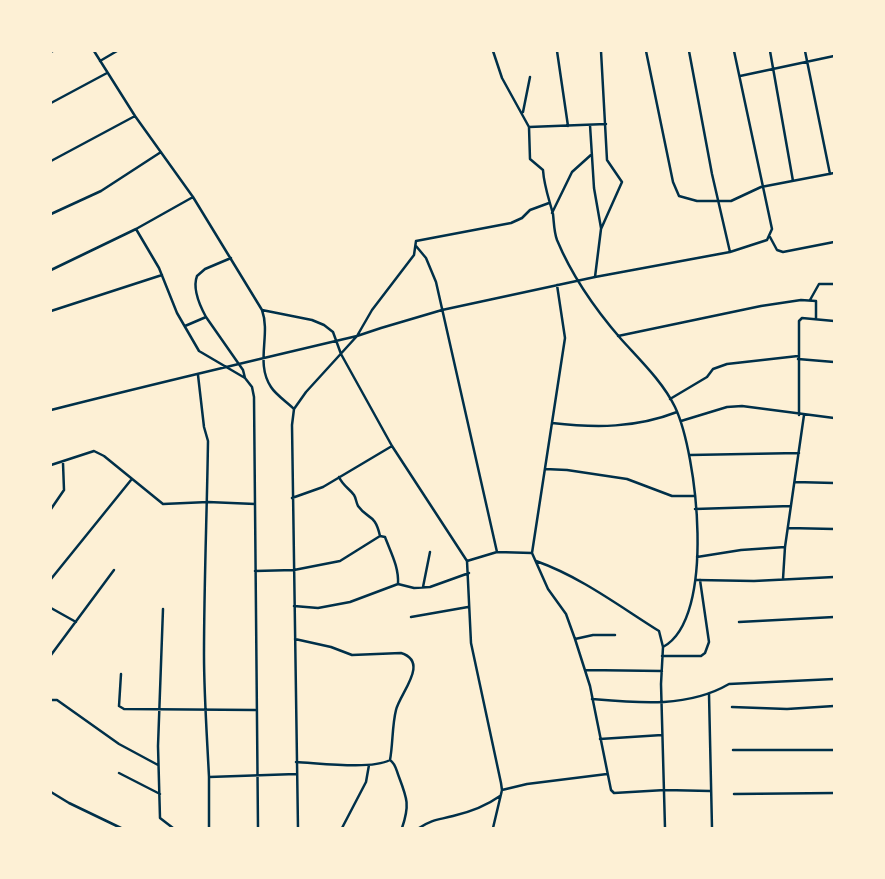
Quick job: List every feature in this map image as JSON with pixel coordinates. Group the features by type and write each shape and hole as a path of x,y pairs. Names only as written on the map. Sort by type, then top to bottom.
{"street":[{"path":"94,51 135,116 193,197 231,258 254,300 262,310 267,323 263,356 265,375 272,388 294,409"},
{"path":"100,61 117,51"},
{"path":"493,51 502,78 523,113 529,127 530,159 543,170 556,238 577,281 618,336 670,399 681,421 690,455 695,509 698,580 709,642 707,650 701,656 662,656"},
{"path":"557,51 568,126"},
{"path":"594,277 601,229 622,182 607,160 601,51"},
{"path":"646,51 677,194 697,201 719,202 733,200 761,186 832,173 805,51"},
{"path":"690,51 730,252"},
{"path":"734,51 761,186 772,229 770,237 777,250 783,252 834,242"},
{"path":"770,51 794,181"},
{"path":"739,77 834,56"},
{"path":"51,103 108,73"},
{"path":"523,113 530,77"},
{"path":"51,161 135,116"},
{"path":"529,127 606,124"},
{"path":"590,125 594,188 601,229"},
{"path":"51,214 102,191 162,152"},
{"path":"552,213 572,172 592,154"},
{"path":"51,270 136,229 193,197"},
{"path":"298,828 292,498 294,409 306,392 357,336 372,310 414,255 416,241 510,223 522,218 530,210 549,203"},
{"path":"136,229 162,275 184,326 199,351 246,378"},
{"path":"51,410 198,375 238,362 357,336 442,310 594,277 730,252 762,242 770,237"},
{"path":"415,246 426,258 436,282 497,552"},
{"path":"231,258 205,269 197,276 197,293 200,307 238,362 252,387 254,397 255,710 258,828"},
{"path":"51,311 162,275"},
{"path":"810,300 819,284 834,284"},
{"path":"557,285 565,338 532,553 548,589 566,614 575,639 592,699 610,790 614,793 665,790 710,791"},
{"path":"618,336 761,306 810,300 817,302 816,319"},
{"path":"262,310 324,325 333,332 341,354 392,446 467,561 471,644 502,790 492,828"},
{"path":"184,326 206,316"},
{"path":"799,415 798,358 800,319 834,321"},
{"path":"670,399 707,377 714,369 727,364 798,358 834,362"},
{"path":"198,375 204,428 208,441 204,656 210,828"},
{"path":"681,421 734,406 834,418"},
{"path":"552,423 583,427 613,427 655,420 677,412"},
{"path":"783,579 785,548 804,415"},
{"path":"292,498 324,487 392,446"},
{"path":"51,465 91,452 98,452 163,504 208,502 255,504"},
{"path":"690,455 799,453"},
{"path":"51,509 64,490 63,462"},
{"path":"546,469 567,470 627,479 672,496 694,496"},
{"path":"339,477 343,486 353,494 358,505 373,517 380,536 384,537 399,573 398,584"},
{"path":"51,579 131,480"},
{"path":"795,482 834,483"},
{"path":"695,509 791,506"},
{"path":"788,528 834,529"},
{"path":"255,571 294,570 340,561 380,536"},
{"path":"698,557 742,550 785,548"},
{"path":"423,587 430,552"},
{"path":"467,561 497,552 532,553"},
{"path":"536,561 558,569 587,584 659,631 663,647 662,735 665,828"},
{"path":"51,655 114,570"},
{"path":"294,606 318,608 350,602 398,584 430,587 469,573"},
{"path":"698,580 754,581 834,576"},
{"path":"663,647 670,643 679,632 692,602 698,580"},
{"path":"51,608 77,622"},
{"path":"411,617 468,608"},
{"path":"162,609 158,766 160,820 173,828"},
{"path":"739,622 834,617"},
{"path":"575,639 593,635 615,635"},
{"path":"295,639 331,647 352,655 401,653 412,658 411,680 396,708 390,760"},
{"path":"585,670 662,671"},
{"path":"121,674 118,700 120,708 255,710"},
{"path":"592,699 663,703 718,692 729,684 834,679"},
{"path":"709,694 712,828"},
{"path":"51,700 55,699 119,744 158,766"},
{"path":"732,707 786,709 834,706"},
{"path":"600,739 662,735"},
{"path":"733,750 834,750"},
{"path":"296,762 369,765 383,764 390,760"},
{"path":"390,760 396,766 406,793 407,814 402,828"},
{"path":"342,828 366,782 369,765"},
{"path":"119,773 160,794"},
{"path":"208,777 296,774"},
{"path":"502,790 527,784 606,774"},
{"path":"51,792 69,803 121,828"},
{"path":"734,794 834,793"},
{"path":"419,828 434,819 451,817 476,809 500,796"}]}
